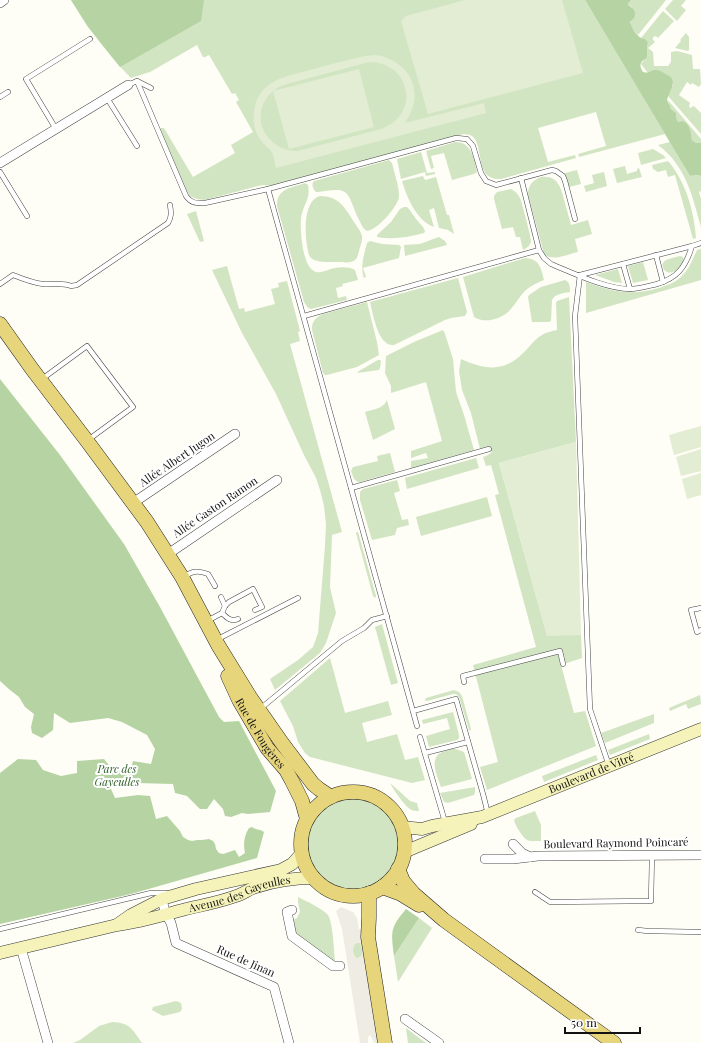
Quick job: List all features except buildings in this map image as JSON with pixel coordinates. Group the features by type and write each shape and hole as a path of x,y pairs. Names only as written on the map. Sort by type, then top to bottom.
{"main road":[{"path":"0,324 147,522 182,578 216,643"},
{"name":"Rue de Fougères","path":"216,643 282,743 313,784 331,797"},
{"name":"Rue de Fougères","path":"216,643 239,700 268,748 286,770 298,791 307,819"},
{"path":"350,792 368,794 385,804 398,818 402,827 405,843 404,852 398,869 388,882 376,890 361,895 343,895 327,889 308,871 302,853 301,841 303,830 307,819 314,810 322,802 331,797 340,793 350,792"},
{"path":"398,869 403,881 414,894 444,920"},
{"path":"376,890 401,894 444,920 614,1043"},
{"path":"376,890 369,900 368,937 385,1043"},
{"path":"351,896 359,907 368,937"}],"street":[{"path":"0,3 4,0"},
{"path":"0,163 128,85"},
{"name":"Allée Albert Jugon","path":"133,503 235,434"},
{"name":"Allée Gaston Ramon","path":"168,554 277,480"},
{"name":"Boulevard de Vitré","path":"404,852 447,829 485,816 701,729"},
{"name":"Boulevard de Vitré","path":"402,827 422,829 432,826 447,829"},
{"name":"Boulevard Raymond Poincaré","path":"513,844 522,853 530,857"},
{"name":"Avenue des Gayeulles","path":"117,925 131,915 162,899 184,892 250,876 269,874 281,870 292,864 302,853"},
{"name":"Boulevard Raymond Poincaré","path":"485,859 701,854"},
{"name":"Avenue des Gayeulles","path":"0,953 117,925 134,923 209,904 237,896 256,887 272,883 295,879 314,878"},
{"path":"162,899 167,914"},
{"path":"292,910 287,912 292,936 333,966 340,966"},
{"name":"Rue de Jinan","path":"167,914 176,943 274,987 289,1043"},
{"path":"21,948 48,1043"},
{"path":"405,1019 438,1043"}],"lane":[{"path":"56,129 26,79 90,39"},
{"path":"128,85 137,81"},
{"path":"137,81 151,88"},
{"path":"137,81 183,190 190,201 196,203 205,203 268,189 456,138 467,140 473,146 481,173 486,181 496,185 552,170 560,173 565,180 575,219"},
{"path":"0,97 8,92"},
{"path":"107,98 137,146"},
{"path":"0,172 27,216"},
{"path":"521,178 539,250 544,258 551,264 606,285 630,289 642,288 671,279 678,274 688,258 692,246"},
{"path":"268,189 417,726"},
{"path":"0,284 13,275 39,283 66,284 71,286 77,285 168,223 171,213 170,205"},
{"path":"580,275 701,243"},
{"path":"304,316 539,250"},
{"path":"656,255 663,282"},
{"path":"623,264 630,289"},
{"path":"580,275 575,316 590,709 609,766"},
{"path":"41,380 87,346 133,407 87,441"},
{"path":"351,488 489,450"},
{"path":"182,578 190,572 199,571 208,574 215,586"},
{"path":"224,606 253,589 262,606 254,610"},
{"path":"206,622 222,613 224,606 221,596"},
{"path":"216,643 298,598"},
{"path":"701,608 691,610 697,632 701,630"},
{"path":"222,613 228,619 234,620 238,618"},
{"path":"259,710 342,641 364,628 372,620 387,616"},
{"path":"464,682 463,676 560,651 564,664"},
{"path":"413,711 456,699 483,794 485,816"},
{"path":"420,737 447,829"},
{"path":"425,753 468,742"},
{"path":"535,892 550,902 651,901 652,855"},
{"path":"0,929 151,893 184,892"},
{"path":"638,930 701,932"}],"green space":[{"path":"71,0 585,0 665,134 579,157 578,154 606,146 596,112 538,128 548,162 575,155 576,158 501,179 492,178 486,174 475,139 470,135 464,134 275,186 262,185 205,200 194,198 186,190 160,128 164,128 193,177 235,153 231,145 253,132 236,102 239,100 235,93 232,94 209,55 203,57 197,45 150,72 131,78 99,41"},
{"path":"71,0 204,0 201,21 120,67 88,27"},
{"path":"465,0 562,0 583,73 428,114 401,21 406,16"},
{"path":"585,0 631,0 628,5 633,8 635,15 633,20 630,22 637,35 646,39 648,43 648,54 646,59 641,62 641,68 643,72 647,73 658,70 671,77 673,83 667,100 670,108 676,113 677,121 683,121 689,126 692,140 696,143 701,143 701,176 690,176"},
{"path":"631,0 666,0 638,35 631,26 630,22 633,19 632,7 628,5 628,3"},
{"path":"673,0 686,0 681,6 686,10 677,21 665,9"},
{"path":"663,11 674,21 658,38 656,36 653,37 655,42 648,48 653,52 654,66 668,66 671,62 671,52 677,51 692,55 693,69 700,69 701,84 699,87 692,83 691,85 687,82 679,95 690,103 690,108 694,106 701,113 701,134 668,96 673,85 665,74 656,70 648,73 641,64 648,54 647,41 641,38"},
{"path":"686,33 689,37 689,50 675,48 681,41 680,40"},
{"path":"376,55 385,57 394,61 408,73 412,81 414,99 411,113 405,123 484,103 486,113 276,168 272,153 260,139 255,126 254,110 260,94 273,83 288,76 365,56","holes":["369,62 383,64 394,70 402,80 406,90 406,102 402,113 394,122 381,129 298,151 286,149 277,145 263,130 261,110 265,100 279,87"]},
{"path":"359,69 374,127 289,149 273,91"},
{"path":"667,99 701,139 701,143 696,143 692,140 689,127 677,121 676,113 670,108"},
{"path":"455,142 465,144 471,152 477,172 452,180 444,153 431,156 434,168 431,169 426,151"},
{"path":"670,142 690,176 701,176 701,191 699,192 701,199 701,227 691,193 682,172 668,153 658,145"},
{"path":"653,149 666,158 641,165 638,153"},
{"path":"421,152 427,173 435,172 435,174 426,176 425,172 401,179 397,159"},
{"path":"389,160 392,163 398,185 399,197 391,212 381,223 371,230 365,230 358,218 349,196 346,193 336,190 316,192 313,188 314,181"},
{"path":"668,161 680,178 688,197 696,238 693,239 675,175 668,177 666,170 658,172 653,169 652,165"},
{"path":"625,166 627,174 637,171 639,168 642,177 617,183 613,169"},
{"path":"577,170 581,184 569,187 565,173"},
{"path":"604,172 607,186 586,192 584,186 594,183 592,175"},
{"path":"423,176 425,180 436,177 454,234 448,230 439,228 434,208 429,210 434,227 423,220 410,201 402,181"},
{"path":"541,177 552,178 558,184 571,225 588,220 592,234 575,239 578,252 556,257 544,254 528,194 532,183"},
{"path":"305,183 308,185 309,190 308,198 301,218 301,231 303,248 308,264 311,269 316,272 345,267 352,269 355,270 358,280 342,284 343,286 336,288 338,298 346,296 347,300 311,309 308,308 304,302 277,206 279,196 282,192"},
{"path":"511,189 520,198 531,238 529,246 523,250 520,237 516,237 513,227 502,229 494,199 497,192"},
{"path":"320,196 332,198 341,204 361,232 362,242 358,256 354,261 320,261 314,260 309,255 306,240 306,218 314,199"},
{"path":"404,207 409,209 423,227 425,231 424,233 401,238 377,237 377,235 391,222 400,209"},
{"path":"196,211 204,241 200,242 187,214"},
{"path":"439,237 445,241 447,245 405,256 404,245 420,244"},
{"path":"370,241 382,244 399,245 401,247 399,258 363,268 366,277 364,278 362,269 363,260 367,243"},
{"path":"701,249 701,280 586,313 586,282 622,292 640,292 659,288 679,279 688,268 697,250"},
{"path":"680,256 683,257 684,260 679,268 670,273 664,270 663,264 665,261"},
{"path":"525,258 537,262 541,268 544,280 527,289 506,314 493,320 483,320 474,317 463,277"},
{"path":"643,262 648,280 633,283 628,266"},
{"path":"227,266 239,309 244,308 245,312 275,304 271,289 279,287 278,283 287,281 300,331 298,332 300,341 290,344 342,532 332,535 330,587 336,613 326,643 320,653 275,690 270,679 298,660 313,647 318,633 325,546 326,524 324,506 316,478 276,394 242,333 212,270"},
{"path":"618,269 622,283 614,282 595,275"},
{"path":"458,278 467,312 465,316 445,320 394,345 388,344 384,341 377,329 370,302"},
{"path":"565,280 569,283 570,292 562,293 553,298 551,321 532,322 528,297 529,295 541,287"},
{"path":"569,297 576,442 499,463 547,635 581,635 582,658 561,665 574,713 585,711 596,746 487,790 480,767 498,762 473,665 536,647 495,495 499,494 491,465 486,466 483,457 492,452 489,446 480,449 471,413 462,390 459,371 461,359 485,367 500,367 515,360 540,336 557,330 556,303 557,301"},
{"path":"367,302 379,355 357,367 325,375 323,373 312,330 313,322 316,318 323,314"},
{"path":"443,330 453,359 456,392 474,450 411,468 411,461 428,458 426,453 411,458 411,451 442,441 426,382 391,393 391,386 385,373 386,356"},
{"path":"378,360 381,361 379,370 357,373 359,371"},
{"name":"Parc des Gayeulles","path":"0,379 60,455 124,544 160,607 219,717 224,722 239,721 276,791 270,812 248,814 242,813 231,817 225,816 223,809 214,799 207,809 200,809 187,796 175,793 173,784 137,783 131,779 107,780 115,798 138,795 150,796 156,819 167,816 180,831 183,837 192,841 209,839 213,841 219,853 223,854 235,850 239,857 245,853 244,840 249,828 252,827 264,832 257,858 131,894 0,924 0,773 18,759 36,760 43,770 61,776 77,773 77,761 104,759 112,769 131,769 133,761 151,764 155,749 147,735 122,722 108,718 70,723 54,713 53,730 42,738 32,733 31,727 34,714 25,707 19,697 0,681"},
{"path":"387,400 395,429 373,440 365,412 381,407"},
{"path":"701,426 701,447 674,455 669,435"},
{"path":"576,442 581,635 547,636 499,463"},
{"path":"701,449 701,471 681,476 676,457"},
{"path":"390,453 395,472 360,482 354,479 351,471 353,467 378,461 377,456"},
{"path":"476,458 479,468 407,489 405,478"},
{"path":"701,473 701,495 687,499 682,479"},
{"path":"397,480 400,491 394,493 402,520 408,519 409,525 397,528 395,535 372,540 360,500 360,492 363,489"},
{"path":"487,497 492,516 421,536 416,517"},
{"path":"357,532 376,596 375,598 373,596 356,533"},
{"path":"382,624 398,683 391,685 375,627"},
{"path":"330,658 345,713 388,701 392,715 362,723 367,742 397,734 405,760 418,757 425,780 412,783 310,757 305,753 298,742 293,726 280,701"},
{"path":"454,690 459,692 462,696 471,729 470,731 459,697 456,694 427,701 425,700 426,698"},
{"path":"700,695 701,704 688,709 686,704 670,711 669,708"},
{"path":"453,712 459,738 457,740 429,747 426,736 450,729 447,718 423,724 422,720"},
{"path":"654,714 654,723 605,743 601,733"},
{"path":"649,734 650,739 610,755 608,750"},
{"path":"452,749 464,752 472,779 441,787 435,770 435,760 440,753"},
{"path":"596,755 598,760 544,782 542,776"},
{"path":"390,783 410,801 417,803 419,811 412,810 408,807"},
{"path":"475,787 474,795 448,803 444,802 440,793"},
{"path":"353,797 371,800 386,811 397,826 400,844 397,862 386,877 371,888 353,891 335,888 320,877 309,862 306,844 309,826 320,811 335,800"},
{"path":"535,811 541,825 541,841 527,840 522,836 514,820"},
{"path":"298,897 328,915 332,930 335,961 332,961 295,934 293,920 297,918 300,912"},
{"path":"406,909 419,918 394,956 392,935 394,926"},
{"path":"419,918 432,928 398,982 394,956"},
{"path":"356,943 360,943 362,948 362,955 359,958 356,958 353,950"},
{"path":"176,1001 181,1003 182,1009 180,1012 163,1016 152,1010 153,1007"},
{"path":"112,1022 127,1025 133,1030 142,1043 73,1043 80,1040 99,1026"},
{"path":"406,1028 426,1043 408,1043"}],"shaded area":[{"path":"341,907 353,912 357,918 359,929 362,929 380,1043 374,1043 370,1035 368,1037 368,1043 360,1043 342,929 336,911","holes":["356,943 360,943 363,953 359,958 356,958 353,951 354,945"]}]}
